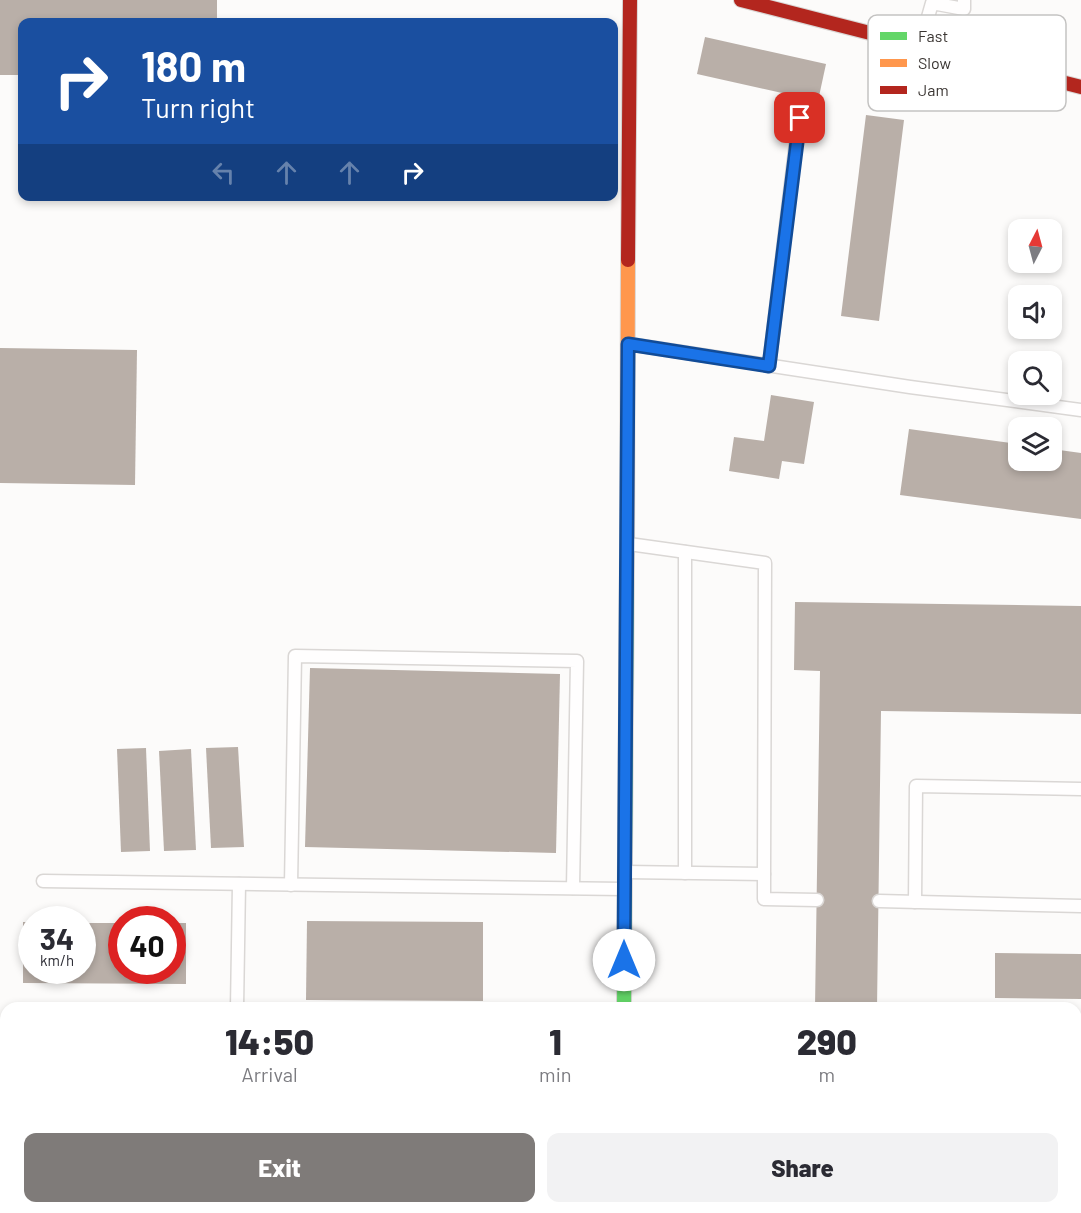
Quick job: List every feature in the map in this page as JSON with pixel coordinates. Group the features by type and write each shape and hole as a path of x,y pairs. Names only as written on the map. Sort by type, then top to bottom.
{"street":[{"path":"624,1002 630,0"},
{"path":"741,0 868,33"},
{"path":"1066,83 1081,87"}],"lane":[{"path":"929,15 932,3 964,9 964,0"},
{"path":"769,366 800,118"},
{"path":"628,344 1081,410"},
{"path":"627,544 765,563 764,899 817,900"},
{"path":"685,552 685,873"},
{"path":"291,885 295,656 577,661 573,888"},
{"path":"915,902 916,786 1081,789"},
{"path":"625,872 764,874"},
{"path":"43,881 625,889"},
{"path":"237,1002 239,884"},
{"path":"879,901 1081,906"}],"building":[{"path":"0,0 217,0 217,18 18,18 18,75 0,75"},
{"path":"705,37 826,64 818,101 697,74"},
{"path":"866,115 904,120 879,321 841,316"},
{"path":"0,348 137,350 135,485 0,483"},
{"path":"771,395 814,402 804,464 782,461 779,479 729,471 734,437 764,441"},
{"path":"909,429 1008,443 1008,471 1062,471 1062,450 1081,453 1081,519 900,495"},
{"path":"795,602 1081,606 1081,714 881,711 877,1002 815,1002 820,671 794,670"},
{"path":"310,668 560,674 556,853 305,847"},
{"path":"238,747 244,847 211,848 206,748"},
{"path":"146,748 150,851 121,852 117,749"},
{"path":"191,749 196,850 164,851 159,751"},
{"path":"307,921 483,922 483,1001 306,1000"},
{"path":"96,923 108,923 108,984 96,983"},
{"path":"995,953 1081,954 1081,999 995,998"}],"traffic: fast":[{"path":"624,1002 627,552"}],"traffic: slow":[{"path":"627,552 628,260"}],"traffic: jam":[{"path":"628,260 630,0"},
{"path":"741,0 868,32"},
{"path":"1066,83 1081,87"}],"route":[{"path":"624,960 628,344 769,366 800,118"}]}
